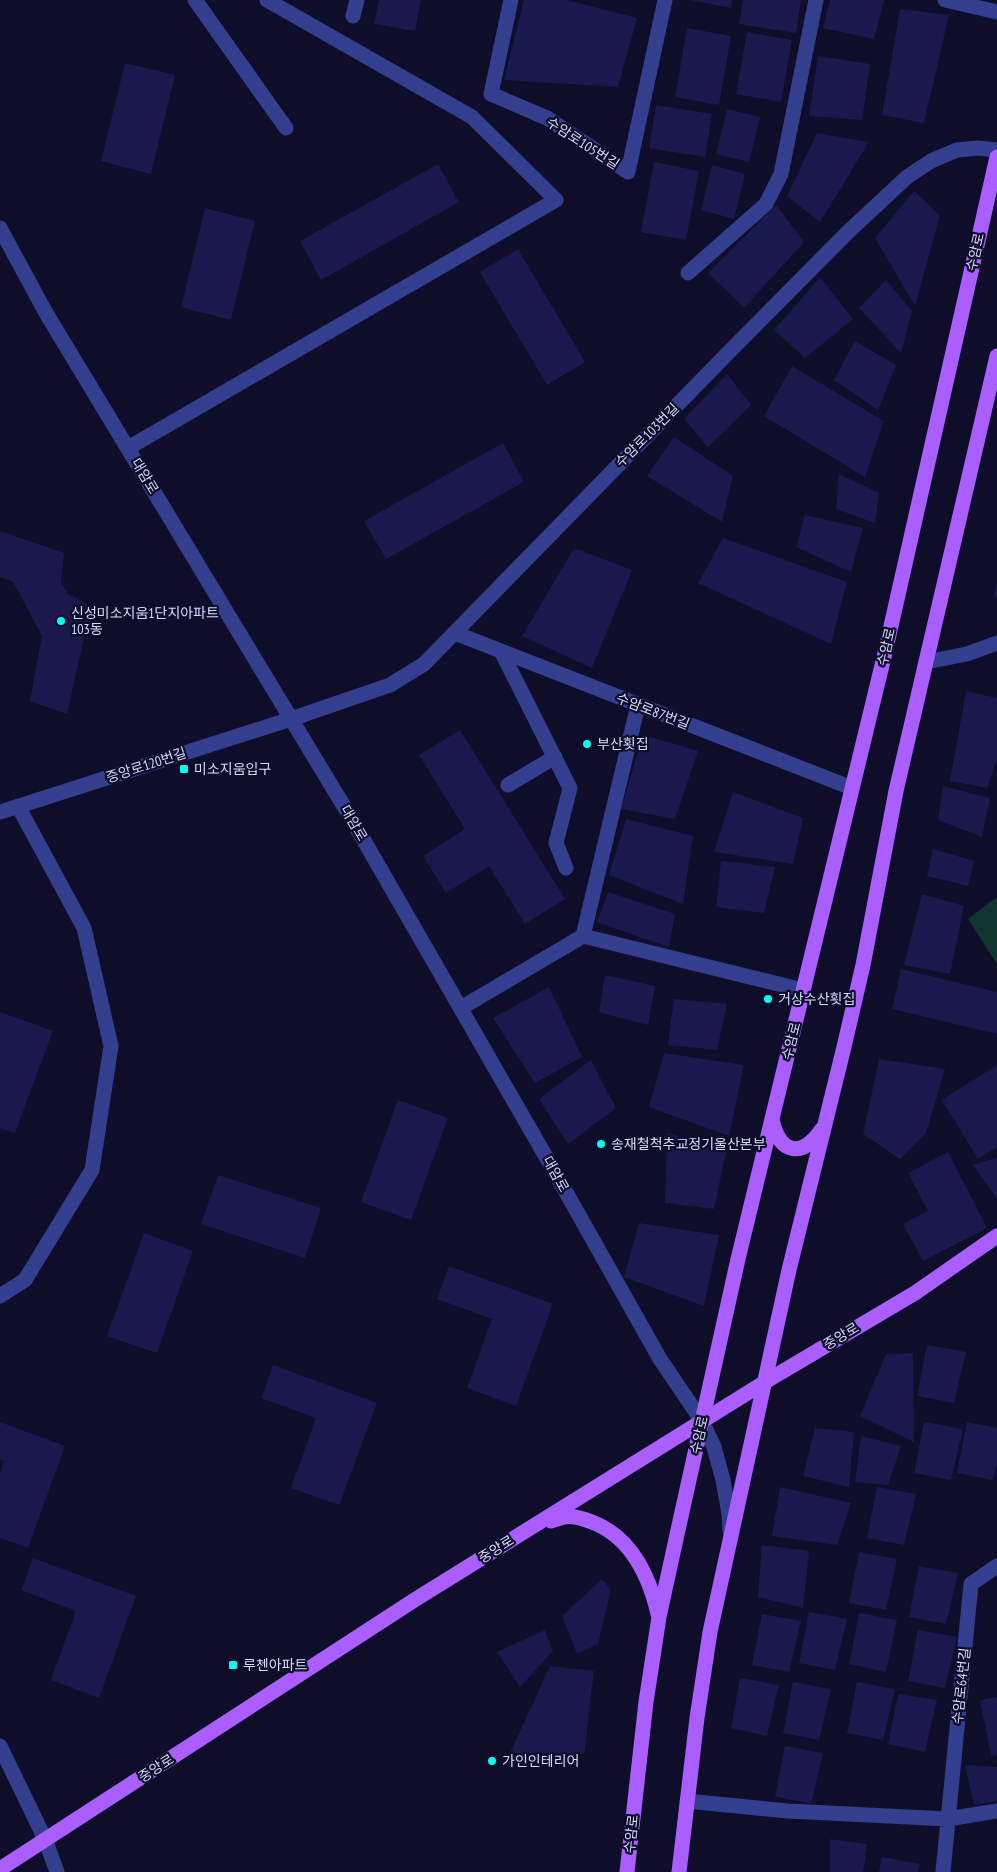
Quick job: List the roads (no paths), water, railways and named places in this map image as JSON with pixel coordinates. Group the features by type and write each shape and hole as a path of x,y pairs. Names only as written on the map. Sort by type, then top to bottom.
{"main road":[{"name":"수암로","path":"627,1872 646,1702 659,1617 738,1259 884,657 997,157"},
{"path":"679,1872 686,1801 710,1632 788,1270 863,965 896,791 997,356"},
{"path":"772,1117 775,1132 781,1144 793,1149 806,1147 825,1124"},
{"name":"중앙로","path":"0,1870 416,1599 764,1382 915,1293 997,1236"},
{"path":"532,1527 567,1516 587,1520 606,1527 636,1557 653,1592 659,1617"}],"street":[{"path":"195,0 286,128"},
{"path":"128,448 556,200 472,117 267,0"},
{"path":"353,16 357,0"},
{"name":"수암로105번길","path":"511,0 491,94 547,118 628,172 665,0"},
{"path":"688,273 766,204 781,174 816,0"},
{"path":"945,0 997,12"},
{"name":"수암로103번길","path":"291,719 390,685 424,664 726,355 849,231 907,177 931,160 956,150 978,148 997,150"},
{"name":"대암로","path":"0,228 46,312 351,818 660,1359 702,1421 714,1447 723,1480 730,1514 730,1540"},
{"name":"수암로87번길","path":"455,633 852,788"},
{"path":"926,662 967,654 997,643"},
{"path":"501,651 570,788 556,843 566,868"},
{"path":"583,936 638,705"},
{"name":"중앙로120번길","path":"0,812 291,719"},
{"path":"508,786 555,757"},
{"path":"0,1296 25,1280 92,1170 111,1046 84,928 18,806"},
{"path":"461,1008 583,936 803,990"},
{"name":"수암로64번길","path":"943,1872 971,1584 997,1566"},
{"path":"0,1746 45,1840 57,1872"},
{"path":"686,1801 788,1811 948,1819 997,1812"}],"place":[{"name":"신성미소지움1단지아파트 103동","path":"61,621"},
{"name":"부산횟집","path":"587,744"},
{"name":"미소지움입구","path":"184,769"},
{"name":"거상수산횟집","path":"768,999"},
{"name":"송재철척추교정기울산본부","path":"601,1144"},
{"name":"루첸아파트","path":"233,1665"},
{"name":"가인인테리어","path":"492,1761"}]}
